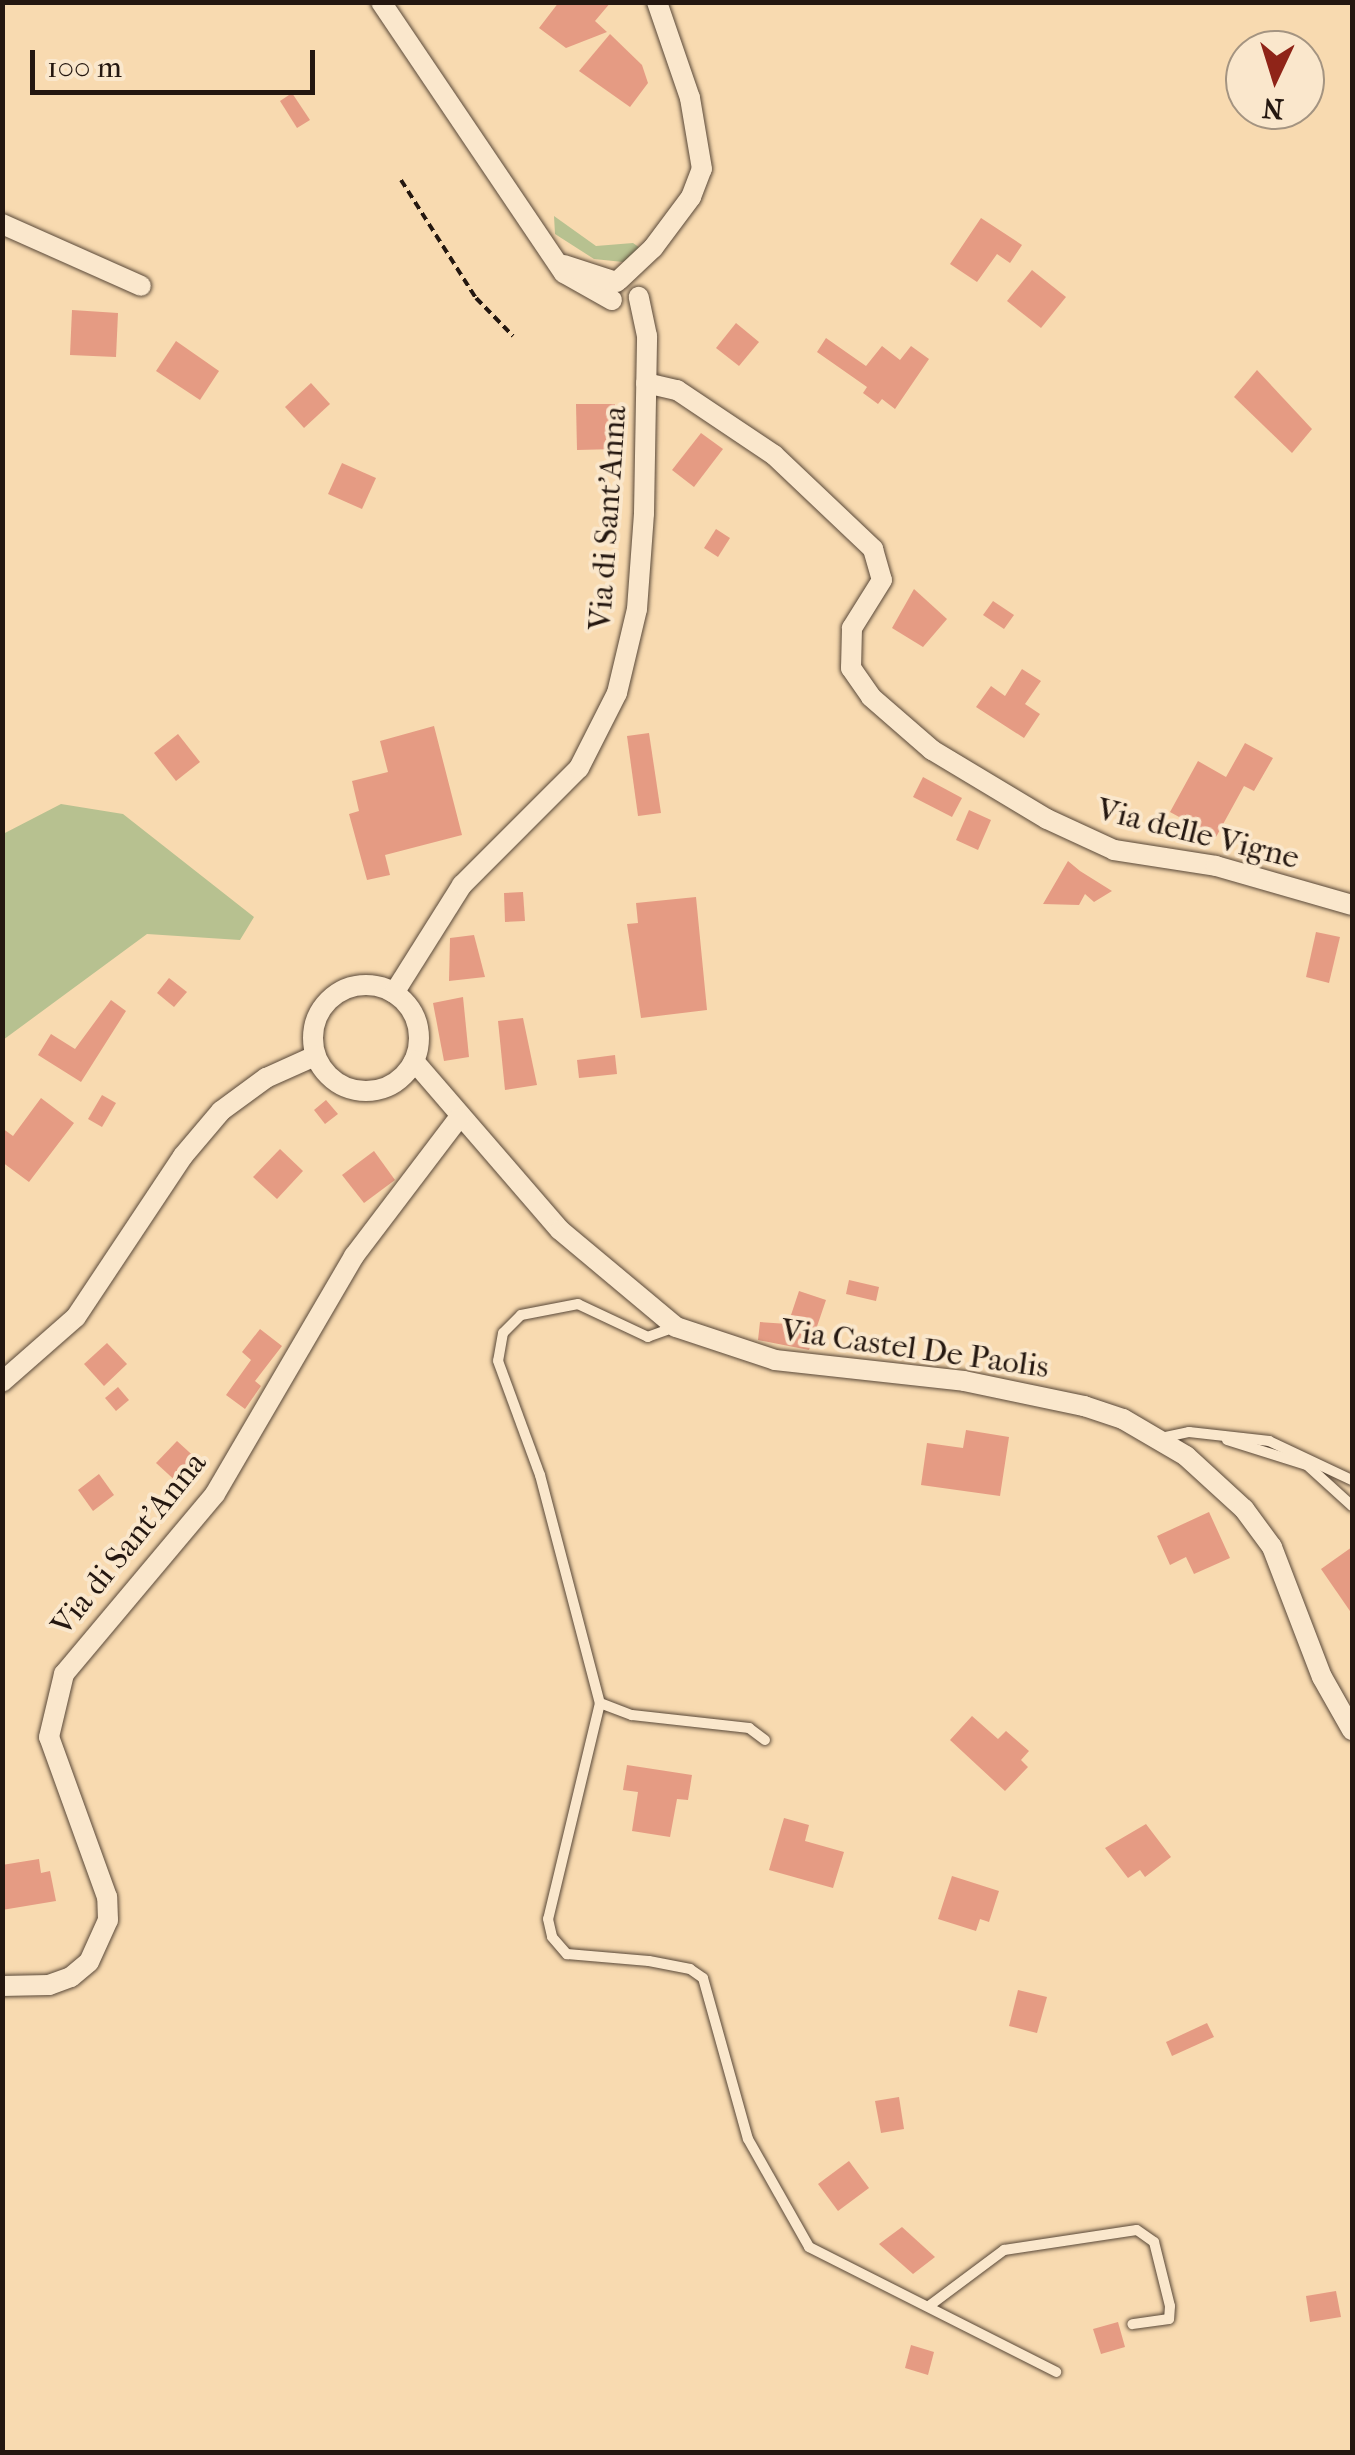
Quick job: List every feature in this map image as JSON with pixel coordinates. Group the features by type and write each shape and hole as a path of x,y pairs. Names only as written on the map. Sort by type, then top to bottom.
{"street":[{"path":"381,2 554,258 625,293 694,192 702,161 658,2"},
{"path":"2,224 142,286"},
{"name":"Via di Sant'Anna","path":"394,993 448,902 579,768 610,714 637,609 646,383 646,328 625,293"},
{"name":"Via delle Vigne","path":"646,383 677,390 774,454 872,550 882,580 852,628 850,662 870,697 932,750 1084,838 1140,857 1216,866 1352,904"},
{"path":"363,985 394,993 415,1016 414,1061 390,1086 354,1091 337,1084 315,1056 314,1023 332,996 363,985"},
{"path":"2,1382 76,1316 183,1156 221,1112 266,1078 315,1056"},
{"name":"Via Castel De Paolis","path":"414,1061 458,1119 587,1258 676,1327 775,1360 1023,1392 1114,1415 1160,1438 1227,1492 1264,1535 1286,1573 1322,1677 1352,1730"},
{"name":"Via di Sant'Anna","path":"2,1986 49,1986 71,1977 96,1952 108,1920 106,1897 49,1737 64,1674 215,1494 354,1256 458,1119"}],"lane":[{"path":"676,1327 648,1336 578,1304 522,1315 503,1333 498,1360 507,1394 540,1474 600,1703 548,1919 552,1937 567,1954 602,1962 649,1961 690,1969 703,1978 748,2140 810,2247 1056,2372"},
{"path":"1160,1438 1202,1433 1269,1441 1352,1480"},
{"path":"1202,1433 1308,1465 1352,1506"},
{"path":"600,1703 632,1715 749,1728 764,1740"},
{"path":"929,2306 1004,2250 1137,2230 1154,2242 1170,2306 1169,2318 1132,2324"}],"path":[{"path":"401,180 476,298 513,336"}],"green space":[{"path":"554,216 596,246 633,243 643,250 623,262 594,259 555,234"},
{"path":"61,804 123,814 254,917 240,940 147,934 3,1040 3,834"}],"building":[{"path":"559,2 611,2 595,21 607,32 566,48 539,28"},
{"path":"610,34 642,65 648,83 630,107 579,71"},
{"path":"292,93 310,120 297,128 280,101"},
{"path":"981,218 1022,245 1010,263 997,254 977,282 950,264"},
{"path":"1032,270 1066,297 1041,328 1007,301"},
{"path":"72,310 118,313 116,357 70,355"},
{"path":"736,323 759,342 739,366 716,348"},
{"path":"826,338 866,366 882,346 900,360 911,346 929,359 895,409 882,399 878,404 863,393 867,387 817,352"},
{"path":"176,341 219,371 200,400 156,371"},
{"path":"1257,370 1312,429 1292,453 1234,397"},
{"path":"311,383 330,404 304,428 285,407"},
{"path":"576,404 615,404 616,449 577,450"},
{"path":"701,433 723,449 694,487 672,470"},
{"path":"342,463 376,478 362,509 328,494"},
{"path":"716,529 730,538 718,557 704,548"},
{"path":"914,589 947,619 923,647 892,628"},
{"path":"993,601 1014,615 1004,629 983,615"},
{"path":"1022,669 1041,681 1025,704 1040,714 1024,738 976,707 991,686 1005,696"},
{"path":"434,726 462,835 385,855 390,875 367,880 349,814 359,811 352,781 388,772 380,741"},
{"path":"649,733 661,813 638,816 627,736"},
{"path":"178,734 200,762 176,781 154,753"},
{"path":"1245,743 1273,758 1254,791 1244,786 1216,837 1170,812 1198,761 1226,777"},
{"path":"923,777 962,798 952,817 913,797"},
{"path":"969,810 991,820 978,850 956,840"},
{"path":"1068,861 1112,891 1094,902 1085,894 1079,905 1043,904"},
{"path":"523,892 525,921 505,922 504,893"},
{"path":"696,897 707,1010 641,1018 627,924 638,923 636,903"},
{"path":"1316,932 1340,937 1329,983 1306,977"},
{"path":"474,935 485,977 449,981 450,938"},
{"path":"169,978 187,992 174,1007 157,993"},
{"path":"463,997 469,1057 444,1061 433,1003"},
{"path":"111,1000 126,1011 81,1082 38,1055 51,1034 75,1049"},
{"path":"523,1018 537,1085 505,1090 498,1021"},
{"path":"615,1055 617,1074 579,1078 577,1060"},
{"path":"102,1095 116,1103 102,1127 88,1119"},
{"path":"41,1098 74,1123 29,1182 2,1162 2,1128 13,1136"},
{"path":"326,1100 338,1114 325,1124 314,1110"},
{"path":"280,1149 303,1171 277,1199 253,1177"},
{"path":"374,1151 395,1180 364,1203 342,1175"},
{"path":"849,1280 879,1287 876,1301 846,1294"},
{"path":"799,1291 826,1300 809,1350 758,1340 760,1322 788,1324"},
{"path":"260,1329 282,1346 255,1381 261,1386 245,1409 226,1395 251,1360 242,1352"},
{"path":"107,1343 127,1364 104,1386 84,1364"},
{"path":"118,1387 129,1400 116,1411 105,1398"},
{"path":"966,1430 1009,1437 1000,1496 921,1485 927,1443 963,1448"},
{"path":"177,1441 200,1462 179,1484 156,1463"},
{"path":"99,1474 114,1495 93,1511 78,1490"},
{"path":"1209,1512 1230,1558 1194,1574 1186,1557 1170,1565 1157,1536"},
{"path":"1352,1547 1352,1614 1321,1569"},
{"path":"972,1716 998,1739 1006,1731 1029,1751 1021,1760 1028,1767 1005,1791 950,1740"},
{"path":"627,1765 692,1775 688,1800 677,1799 670,1837 632,1831 638,1792 623,1790"},
{"path":"784,1818 809,1825 805,1841 844,1852 833,1888 769,1870"},
{"path":"1146,1824 1171,1857 1145,1877 1140,1870 1128,1878 1105,1848"},
{"path":"39,1859 41,1873 50,1871 56,1901 2,1910 2,1865"},
{"path":"952,1876 999,1891 989,1922 980,1919 976,1931 938,1919"},
{"path":"1018,1990 1047,1997 1037,2033 1009,2026"},
{"path":"1207,2023 1214,2037 1172,2056 1166,2042"},
{"path":"899,2097 904,2129 881,2133 875,2101"},
{"path":"849,2161 869,2188 838,2211 818,2184"},
{"path":"902,2227 935,2257 913,2274 879,2244"},
{"path":"1336,2291 1341,2317 1310,2322 1306,2296"},
{"path":"1118,2322 1125,2347 1101,2354 1093,2329"},
{"path":"911,2345 934,2352 928,2375 905,2368"}]}
